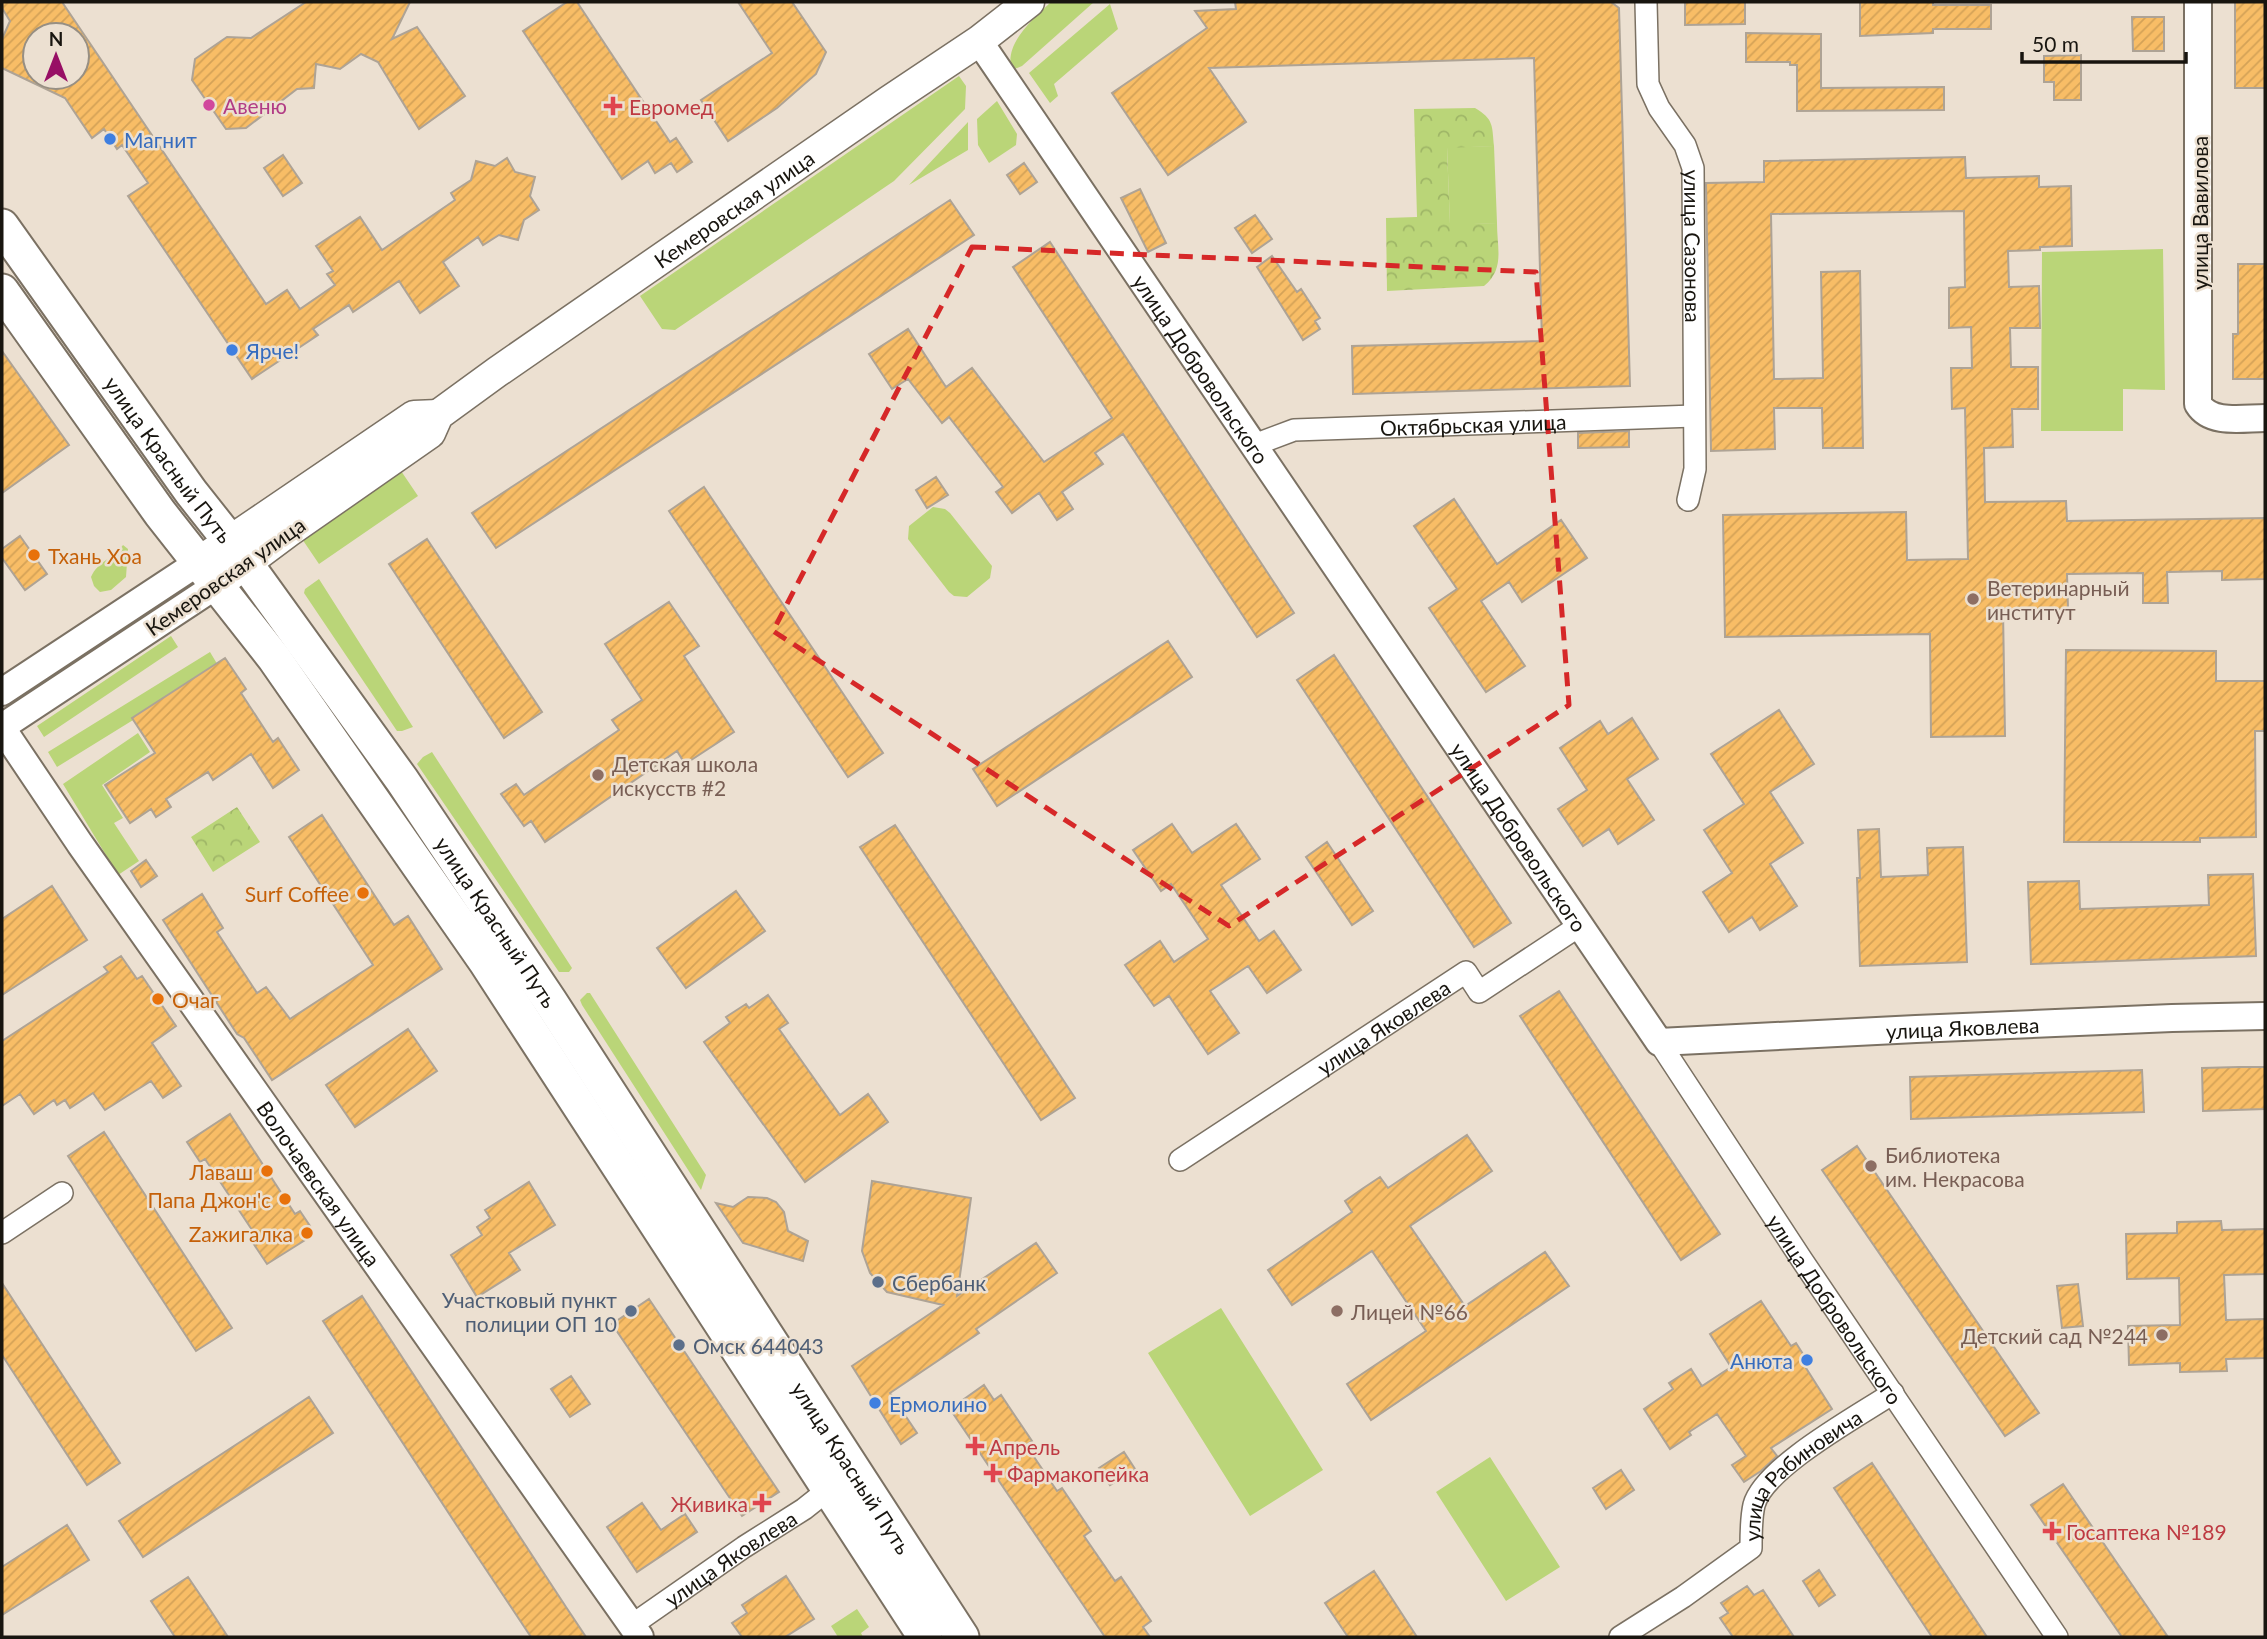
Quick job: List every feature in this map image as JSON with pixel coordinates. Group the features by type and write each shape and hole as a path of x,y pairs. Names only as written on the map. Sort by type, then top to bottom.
{"main road":[{"name":"Кемеровская улица","path":"208,573 237,552 430,433 438,415 497,372 979,41 1029,2"},
{"name":"улица Красный Путь","path":"2,226 191,492 388,760 475,888 840,1479 925,1637"},
{"name":"улица Красный Путь","path":"2,291 160,513 274,658 840,1479 962,1637"}],"street":[{"name":"улица Сазонова","path":"1646,2 1648,84 1659,108 1685,145 1693,168 1695,469 1688,500"},
{"name":"улица Вавилова","path":"2198,2 2199,404 2203,412 2213,418 2265,418"},
{"name":"улица Добровольского","path":"979,41 1659,1042 2057,1637"},
{"name":"Октябрьская улица","path":"1254,445 1294,430 1694,416"},
{"name":"Кемеровская улица","path":"2,692 208,573"},
{"name":"Кемеровская улица","path":"2,728 208,573"},
{"name":"Волочаевская улица","path":"2,728 79,844 636,1631"},
{"name":"улица Яковлева","path":"1180,1160 1466,972 1479,992 1579,926"},
{"name":"улица Яковлева","path":"1659,1042 2265,1016"},
{"path":"2,1233 62,1193"},
{"name":"улица Рабиновича","path":"1620,1637 1683,1597 1751,1548 1754,1503 1768,1480 1796,1457 1893,1393"},
{"name":"улица Яковлева","path":"636,1631 744,1547 804,1508 840,1479"}],"highlighted area":[{"path":"972,247 1536,272 1569,705 1229,926 773,631"}],"green space":[{"path":"1051,2 1094,2 1022,66 1012,70 1010,60 1016,41"},
{"path":"1110,4 1118,29 1054,84 1058,96 1050,103 1029,73"},
{"path":"959,76 966,86 965,109 894,181 675,330 662,329 640,296"},
{"path":"997,101 1017,134 1016,145 989,163 978,145 977,119"},
{"path":"1475,108 1486,116 1491,124 1494,146 1447,148 1450,224 1497,223 1498,258 1495,272 1484,286 1387,291 1386,218 1417,217 1414,109"},
{"path":"968,122 968,150 909,185"},
{"path":"1494,146 1497,223 1450,225 1447,147"},
{"path":"2163,249 2165,390 2123,389 2123,431 2041,431 2042,252"},
{"path":"397,465 418,496 319,564 298,533"},
{"path":"933,507 945,509 950,513 992,566 990,578 967,597 954,596 949,592 908,539 909,526"},
{"path":"123,545 128,549 126,577 111,590 100,592 91,577 98,567"},
{"path":"319,579 413,727 397,731 304,593 305,589"},
{"path":"171,636 178,647 44,737 37,726"},
{"path":"210,652 219,667 57,767 48,752"},
{"path":"138,733 150,752 102,785 123,818 114,823 139,861 118,875 63,784"},
{"path":"432,752 572,968 569,972 559,972 417,764"},
{"path":"237,807 260,842 213,872 191,837"},
{"path":"590,993 706,1175 701,1190 582,1005 580,1000"},
{"path":"1221,1308 1323,1470 1250,1516 1148,1353"},
{"path":"1490,1457 1560,1567 1506,1601 1436,1492"},
{"path":"857,1609 869,1627 861,1633 863,1637 838,1637 831,1626"}],"building":[{"path":"2,2 62,2 75,21 21,21 21,77 2,68 2,39 10,21 2,8"},
{"path":"306,2 410,2 392,39 417,27 465,96 419,129 378,62 361,54 340,69 316,64 314,88 297,89 246,128 226,129 192,80 195,59 227,37 251,38"},
{"path":"567,2 577,2 670,142 676,138 692,162 677,172 671,163 655,173 648,161 622,179 523,31"},
{"path":"738,2 792,2 826,52 816,74 777,108 728,141 701,100 772,53"},
{"path":"1235,2 1611,2 1619,8 1630,386 1353,394 1352,346 1542,341 1534,58 1209,68 1246,122 1168,175 1112,93 1207,28 1195,11 1236,9"},
{"path":"1685,2 1745,2 1745,24 1685,25"},
{"path":"1860,2 1991,5 1991,29 1933,29 1933,33 1860,36"},
{"path":"2235,2 2265,2 2265,88 2235,88"},
{"path":"2132,17 2164,17 2164,51 2133,51"},
{"path":"1746,33 1821,34 1821,88 1944,87 1944,110 1797,111 1797,65 1790,65 1790,62 1746,62"},
{"path":"91,45 266,304 287,290 300,309 335,285 327,274 333,271 316,246 360,217 382,250 455,200 451,193 471,180 476,161 495,166 507,158 515,172 535,177 530,196 539,210 524,220 518,240 499,235 483,245 478,237 443,262 459,286 420,313 399,281 353,312 349,305 313,329 318,335 252,379 128,196 148,183 122,145 117,149 104,129 92,138 65,98 50,91 91,91"},
{"path":"2081,55 2081,100 2054,100 2054,82 2044,82 2044,56"},
{"path":"283,155 302,183 283,196 264,168"},
{"path":"1965,157 1966,178 2039,176 2039,187 2071,186 2072,246 2008,251 2009,287 2039,286 2040,328 2010,328 2011,367 2038,367 2038,409 2012,409 2013,447 1984,448 1985,502 2066,501 2067,521 2265,518 2265,579 2222,580 2222,571 2167,572 2168,603 2143,603 2143,573 2067,574 2068,609 2003,610 2005,736 1931,737 1930,634 1725,637 1723,515 1906,512 1907,560 1968,559 1965,408 1952,409 1951,368 1972,368 1971,327 1949,328 1949,288 1965,287 1964,211 1771,214 1774,379 1823,378 1821,272 1860,271 1863,448 1823,448 1822,408 1774,408 1775,449 1711,451 1706,183 1764,182 1764,161"},
{"path":"1024,163 1037,182 1020,194 1007,175"},
{"path":"1140,189 1166,243 1148,252 1121,198"},
{"path":"950,200 974,235 496,548 472,513"},
{"path":"1255,215 1272,239 1252,253 1235,228"},
{"path":"1050,242 1294,613 1257,637 1123,434 1095,453 1103,464 1062,492 1073,509 1057,520 1039,493 1012,513 996,492 1003,487 949,417 942,423 908,379 892,389 869,354 908,329 946,387 972,368 1044,462 1112,418 1013,267"},
{"path":"1272,256 1297,292 1301,289 1320,318 1315,321 1320,329 1303,340 1257,267"},
{"path":"2238,264 2265,264 2265,379 2233,379 2233,334 2238,334"},
{"path":"2,351 69,445 2,493"},
{"path":"1629,431 1629,447 1578,448 1578,433"},
{"path":"936,477 948,495 927,508 916,490"},
{"path":"704,487 883,753 848,777 669,511"},
{"path":"1454,499 1497,564 1561,520 1587,558 1522,602 1509,582 1481,601 1525,666 1486,692 1429,608 1457,589 1414,526"},
{"path":"20,536 47,574 25,590 2,558 2,549"},
{"path":"427,539 542,712 504,738 389,564"},
{"path":"669,602 699,646 684,656 734,732 685,764 677,751 545,842 531,821 524,826 501,794 516,784 524,795 619,730 612,720 642,700 605,644"},
{"path":"1168,641 1192,677 997,806 973,769"},
{"path":"2066,650 2216,651 2216,681 2265,681 2265,731 2255,731 2256,837 2200,838 2200,842 2064,842"},
{"path":"1334,655 1511,923 1474,947 1297,680"},
{"path":"225,658 246,689 241,693 273,742 278,738 299,770 273,788 251,754 213,780 208,772 166,799 171,807 156,817 151,809 130,823 105,785 155,753 132,718"},
{"path":"1779,710 1814,764 1770,792 1803,843 1770,864 1797,906 1760,930 1752,917 1729,932 1703,892 1732,873 1704,830 1744,804 1711,754"},
{"path":"1632,718 1658,759 1627,779 1654,820 1618,844 1609,829 1583,846 1558,809 1587,790 1560,748 1600,721 1608,734"},
{"path":"322,815 394,925 408,916 442,969 272,1080 244,1038 237,1034 163,920 202,894 223,928 217,932 257,993 266,987 290,1019 373,965 289,837"},
{"path":"1172,824 1192,853 1236,824 1260,859 1221,885 1259,941 1274,931 1301,970 1267,993 1248,966 1210,991 1239,1033 1208,1054 1169,996 1154,1006 1125,965 1160,941 1174,962 1208,939 1171,884 1161,891 1133,850"},
{"path":"895,825 1075,1098 1041,1120 860,847"},
{"path":"1879,829 1881,877 1928,875 1927,848 1963,847 1967,962 1860,966 1858,830"},
{"path":"1327,842 1373,911 1352,925 1306,857"},
{"path":"146,860 157,876 141,887 131,871"},
{"path":"2253,874 2256,956 2031,964 2028,882 2079,881 2080,909 2209,905 2208,875"},
{"path":"52,886 87,940 2,995 2,919"},
{"path":"736,891 765,931 686,988 657,948"},
{"path":"121,956 137,979 142,976 176,1026 152,1043 181,1086 163,1098 151,1081 105,1110 93,1093 70,1108 65,1100 57,1105 54,1100 34,1114 20,1094 2,1106 2,1041 108,972 104,967"},
{"path":"1559,991 1720,1234 1681,1260 1520,1016"},
{"path":"768,995 788,1023 779,1029 840,1115 868,1094 888,1122 805,1182 704,1042 730,1023 726,1017 746,1004 749,1008"},
{"path":"408,1029 437,1071 355,1127 326,1085"},
{"path":"2265,1067 2265,1109 2203,1111 2202,1068"},
{"path":"2142,1070 2144,1112 1911,1119 1910,1077"},
{"path":"230,1114 295,1214 300,1211 310,1226 305,1229 310,1237 267,1264 253,1243 258,1239 205,1159 200,1162 187,1142"},
{"path":"104,1132 232,1328 196,1351 68,1156"},
{"path":"1467,1135 1492,1171 1410,1226 1465,1306 1545,1252 1569,1286 1371,1420 1347,1384 1426,1331 1372,1251 1292,1305 1268,1270 1352,1212 1345,1201 1362,1189 1380,1177 1388,1188"},
{"path":"1857,1146 2039,1413 2005,1436 1822,1170"},
{"path":"872,1181 971,1198 957,1296 1036,1243 1057,1273 976,1329 979,1333 890,1393 917,1433 901,1444 852,1366 943,1305 887,1292 870,1273 862,1251"},
{"path":"529,1182 555,1225 509,1253 520,1270 477,1297 451,1255 482,1235 477,1227 490,1218 485,1210"},
{"path":"748,1197 767,1198 776,1202 784,1212 788,1231 808,1241 803,1261 743,1243 716,1203 733,1207"},
{"path":"2221,1221 2222,1230 2265,1229 2265,1274 2224,1275 2226,1320 2265,1319 2265,1358 2226,1359 2227,1371 2180,1372 2180,1363 2129,1365 2128,1326 2180,1325 2179,1278 2127,1279 2126,1234 2177,1233 2177,1222"},
{"path":"2,1283 120,1463 87,1485 2,1355"},
{"path":"2078,1284 2083,1326 2062,1328 2057,1286"},
{"path":"362,1296 586,1637 531,1637 465,1538 323,1321"},
{"path":"649,1299 779,1492 742,1516 612,1324"},
{"path":"1761,1301 1791,1346 1796,1343 1810,1365 1806,1368 1832,1409 1771,1448 1777,1456 1744,1482 1732,1465 1746,1456 1717,1414 1689,1432 1691,1435 1670,1449 1644,1409 1673,1389 1669,1383 1691,1369 1702,1386 1731,1367 1710,1334"},
{"path":"571,1376 590,1404 570,1417 551,1389"},
{"path":"984,1385 994,1400 1001,1395 1032,1441 1026,1445 1057,1491 1062,1488 1091,1531 1084,1536 1115,1581 1121,1577 1151,1621 1143,1627 1150,1637 1105,1637 950,1409"},
{"path":"309,1397 333,1433 143,1557 119,1521"},
{"path":"1124,1452 1135,1469 1110,1485 1099,1468"},
{"path":"1872,1463 1987,1637 1932,1637 1834,1488"},
{"path":"1621,1470 1634,1490 1606,1509 1593,1488"},
{"path":"2063,1484 2168,1637 2122,1637 2031,1505"},
{"path":"642,1503 661,1530 685,1514 697,1532 637,1572 607,1527"},
{"path":"67,1525 89,1560 2,1615 2,1567"},
{"path":"1819,1570 1835,1595 1819,1606 1803,1581"},
{"path":"1374,1571 1417,1637 1348,1637 1325,1603"},
{"path":"786,1576 814,1619 785,1637 742,1637 732,1623 747,1613 742,1605"},
{"path":"188,1577 228,1637 175,1637 151,1601"},
{"path":"1747,1586 1754,1595 1763,1590 1794,1637 1733,1637 1720,1618 1728,1613 1721,1603"}],"place":[{"name":"Авеню","path":"209,105"},
{"name":"Евромед","path":"613,106"},
{"name":"Магнит","path":"110,139"},
{"name":"Ярче!","path":"232,350"},
{"name":"Тхань Хоа","path":"34,555"},
{"name":"Ветеринарный институт","path":"1973,599"},
{"name":"Детская школа искусств #2","path":"598,775"},
{"name":"Surf Coffee","path":"363,893"},
{"name":"Очаг","path":"158,999"},
{"name":"Библиотека им. Некрасова","path":"1871,1166"},
{"name":"Лаваш","path":"267,1171"},
{"name":"Папа Джон'с","path":"285,1199"},
{"name":"Zажигалка","path":"307,1233"},
{"name":"Сбербанк","path":"878,1282"},
{"name":"Участковый пункт полиции ОП 10","path":"631,1311"},
{"name":"Лицей №66","path":"1337,1311"},
{"name":"Детский сад №244","path":"2162,1335"},
{"name":"Омск 644043","path":"679,1345"},
{"name":"Анюта","path":"1807,1360"},
{"name":"Ермолино","path":"875,1403"},
{"name":"Апрель","path":"975,1446"},
{"name":"Фармакопейка","path":"993,1473"},
{"name":"Живика","path":"762,1503"},
{"name":"Госаптека №189","path":"2052,1531"}]}
